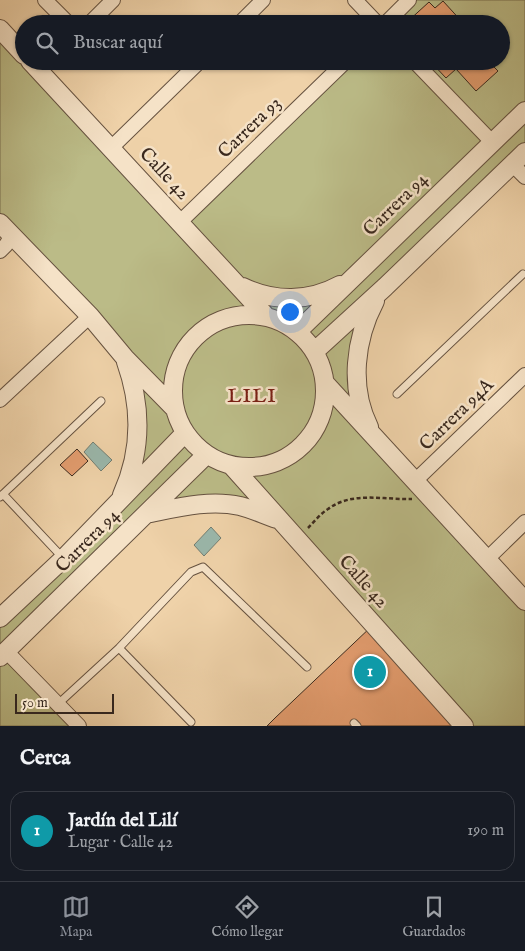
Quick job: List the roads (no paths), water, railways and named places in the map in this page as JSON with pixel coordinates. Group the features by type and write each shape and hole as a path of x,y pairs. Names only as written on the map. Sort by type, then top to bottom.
{"street":[{"path":"45,0 60,15"},
{"path":"98,15 114,0"},
{"path":"248,15 263,0"},
{"path":"355,0 369,15"},
{"path":"393,15 409,0"},
{"path":"0,29 15,45"},
{"name":"Calle 42","path":"43,70 111,148 266,316"},
{"path":"111,148 191,70"},
{"name":"Carrera 93","path":"180,222 337,70"},
{"path":"423,70 492,142"},
{"name":"Carrera 94","path":"298,331 525,111"},
{"path":"315,351 385,287 519,158 525,177"},
{"path":"0,252 6,245 6,229"},
{"path":"6,229 90,316 125,358 175,409"},
{"path":"240,286 266,296 294,298 321,294 334,288 356,273"},
{"path":"385,287 375,302 364,327 358,354 357,372 362,408 368,425 416,490 487,559 525,601"},
{"path":"247,314 266,316 283,322 298,331 315,351 324,372 326,383 325,401 320,419 312,435 284,459 267,465 249,467 231,465 206,455 190,441 175,409 173,390 175,370 183,352 195,337 210,325 228,317 247,314"},
{"path":"0,400 90,316"},
{"path":"117,504 128,481 135,457 138,432 136,398 125,358"},
{"name":"Carrera 94A","path":"416,490 525,375"},
{"path":"326,383 378,440"},
{"name":"Carrera 94","path":"0,618 64,558 185,433"},
{"name":"Carrera 94","path":"3,654 206,455"},
{"name":"Calle 42","path":"231,465 464,726"},
{"path":"146,514 193,505 217,504 240,506 279,520"},
{"path":"487,559 525,522"},
{"path":"3,654 58,704 79,726"}],"lane":[{"path":"397,394 523,274"},
{"path":"64,558 2,495 101,400"},
{"path":"58,704 119,648 192,572 203,567 307,667"},
{"path":"119,648 191,722"}],"place":[{"name":"Jardín del Lilí","path":"370,672"}],"district":[{"name":"LILI","path":"252,396"}]}
